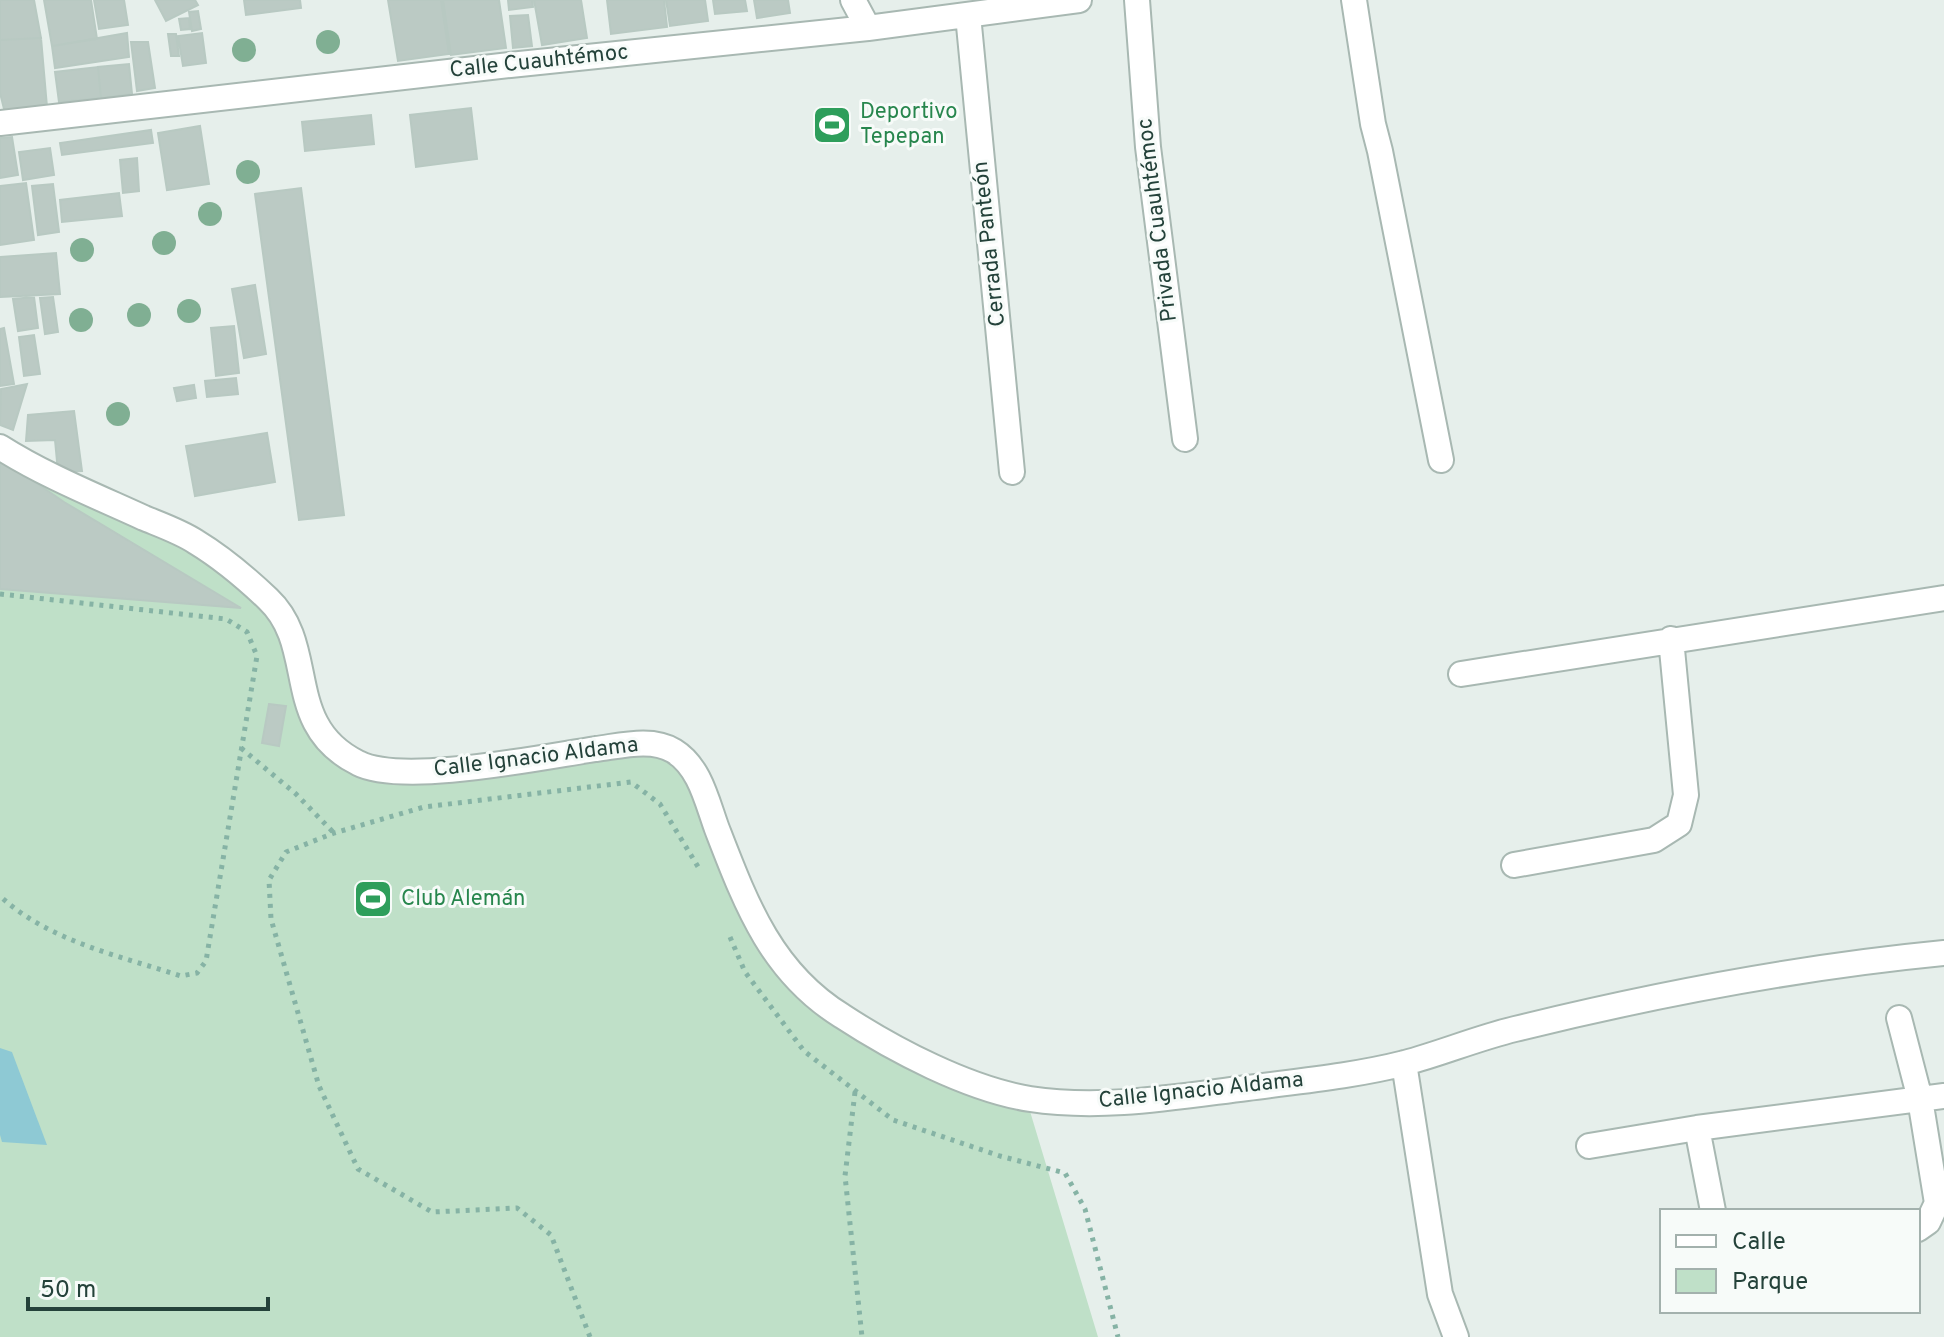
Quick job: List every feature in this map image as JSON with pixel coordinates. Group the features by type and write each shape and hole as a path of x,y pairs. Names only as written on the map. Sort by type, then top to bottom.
{"street":[{"path":"853,0 868,28"},
{"name":"Calle Cuauhtémoc","path":"0,123 868,28 1042,2 1079,0"},
{"name":"Privada Cuauhtémoc","path":"1137,0 1148,147 1185,439"},
{"path":"1354,0 1373,124 1441,460"},
{"name":"Cerrada Panteón","path":"968,15 1012,472"},
{"name":"Calle Ignacio Aldama","path":"0,447 195,541 273,603 293,640 312,722 333,747 361,766 397,774 639,743 671,748 694,770 760,932 788,972 836,1013 897,1049 959,1077 1026,1098 1083,1104 1157,1100 1333,1077 1404,1063 1508,1030 1670,993 1781,972 1944,953"},
{"path":"1461,674 1944,598"},
{"path":"1514,865 1654,840 1679,824 1686,795 1671,639"},
{"path":"1899,1018 1932,1098 1937,1203 1928,1222 1920,1228"},
{"path":"1404,1063 1440,1294 1456,1337"},
{"path":"1589,1146 1697,1128 1932,1098"},
{"path":"1697,1128 1713,1209"}],"path":[{"path":"0,594 226,619 247,632 257,656 206,961 197,973 181,976 74,941 15,910 0,896"},
{"path":"241,748 267,768 334,833"},
{"path":"590,1337 551,1235 517,1208 432,1212 358,1169 319,1086 271,919 269,880 286,852 334,833 424,807 631,782 660,804 704,876"},
{"path":"728,931 745,972 804,1051 893,1120 1000,1156 1065,1173 1085,1209 1118,1337"},
{"path":"855,1091 845,1176 862,1337"}],"green space":[{"name":"Club Alemán","path":"0,448 109,502 273,603 312,722 361,766 671,748 760,932 836,1013 1026,1098 1098,1337 0,1337"}],"water":[{"path":"0,1048 12,1052 47,1145 2,1142"}],"building":[{"path":"0,0 34,0 41,38 0,40"},
{"path":"44,0 91,0 97,39 52,46"},
{"path":"94,0 124,0 128,25 99,29"},
{"path":"155,0 195,0 198,5 166,21"},
{"path":"244,0 300,0 301,8 246,15"},
{"path":"388,0 441,0 449,54 398,61"},
{"path":"443,0 499,0 506,48 451,55"},
{"path":"508,0 532,0 533,7 509,10"},
{"path":"534,0 581,0 587,38 542,45"},
{"path":"607,0 664,0 667,27 611,34"},
{"path":"666,0 705,0 708,21 670,26"},
{"path":"713,0 745,0 747,11 715,14"},
{"path":"754,0 788,0 790,13 757,18"},
{"path":"198,11 201,29 192,31 189,12"},
{"path":"528,15 532,46 513,48 510,16"},
{"path":"189,18 190,29 181,30 179,19"},
{"path":"127,33 129,57 55,68 52,46"},
{"path":"202,33 206,63 183,66 178,36"},
{"path":"168,34 176,34 179,56 171,56"},
{"path":"41,38 47,107 5,113 0,93 0,40"},
{"path":"131,42 148,42 155,88 137,91"},
{"path":"129,64 132,94 101,98 98,67"},
{"path":"98,67 101,98 59,102 55,72"},
{"path":"471,108 477,159 416,167 410,115"},
{"path":"371,115 374,144 305,151 302,122"},
{"path":"200,126 209,184 167,190 158,133"},
{"path":"151,130 153,143 62,155 60,143"},
{"path":"12,137 18,175 0,178 0,138"},
{"path":"50,148 54,175 23,180 19,152"},
{"path":"137,158 139,191 123,193 120,160"},
{"path":"26,183 34,240 0,245 0,186"},
{"path":"53,184 59,232 38,235 32,186"},
{"path":"301,188 344,515 299,520 255,194"},
{"path":"119,193 122,216 62,222 60,200"},
{"path":"56,253 60,294 0,297 0,257"},
{"path":"255,285 266,354 244,358 232,289"},
{"path":"34,297 38,328 18,331 13,299"},
{"path":"53,297 58,332 45,334 40,298"},
{"path":"234,326 239,373 216,376 211,328"},
{"path":"4,328 14,384 0,386 0,329"},
{"path":"34,335 40,374 24,376 19,337"},
{"path":"236,378 238,394 207,397 205,381"},
{"path":"27,384 13,430 0,425 1,389"},
{"path":"194,385 196,398 177,401 174,388"},
{"path":"74,411 82,471 58,472 55,440 26,441 28,415"},
{"path":"267,433 275,482 195,496 186,446"},
{"path":"0,458 64,502 241,608 0,589"},
{"path":"269,704 286,706 279,746 262,743"}],"place":[{"name":"Deportivo Tepepan","path":"832,125"},
{"name":"Club Alemán","path":"373,899"}]}
